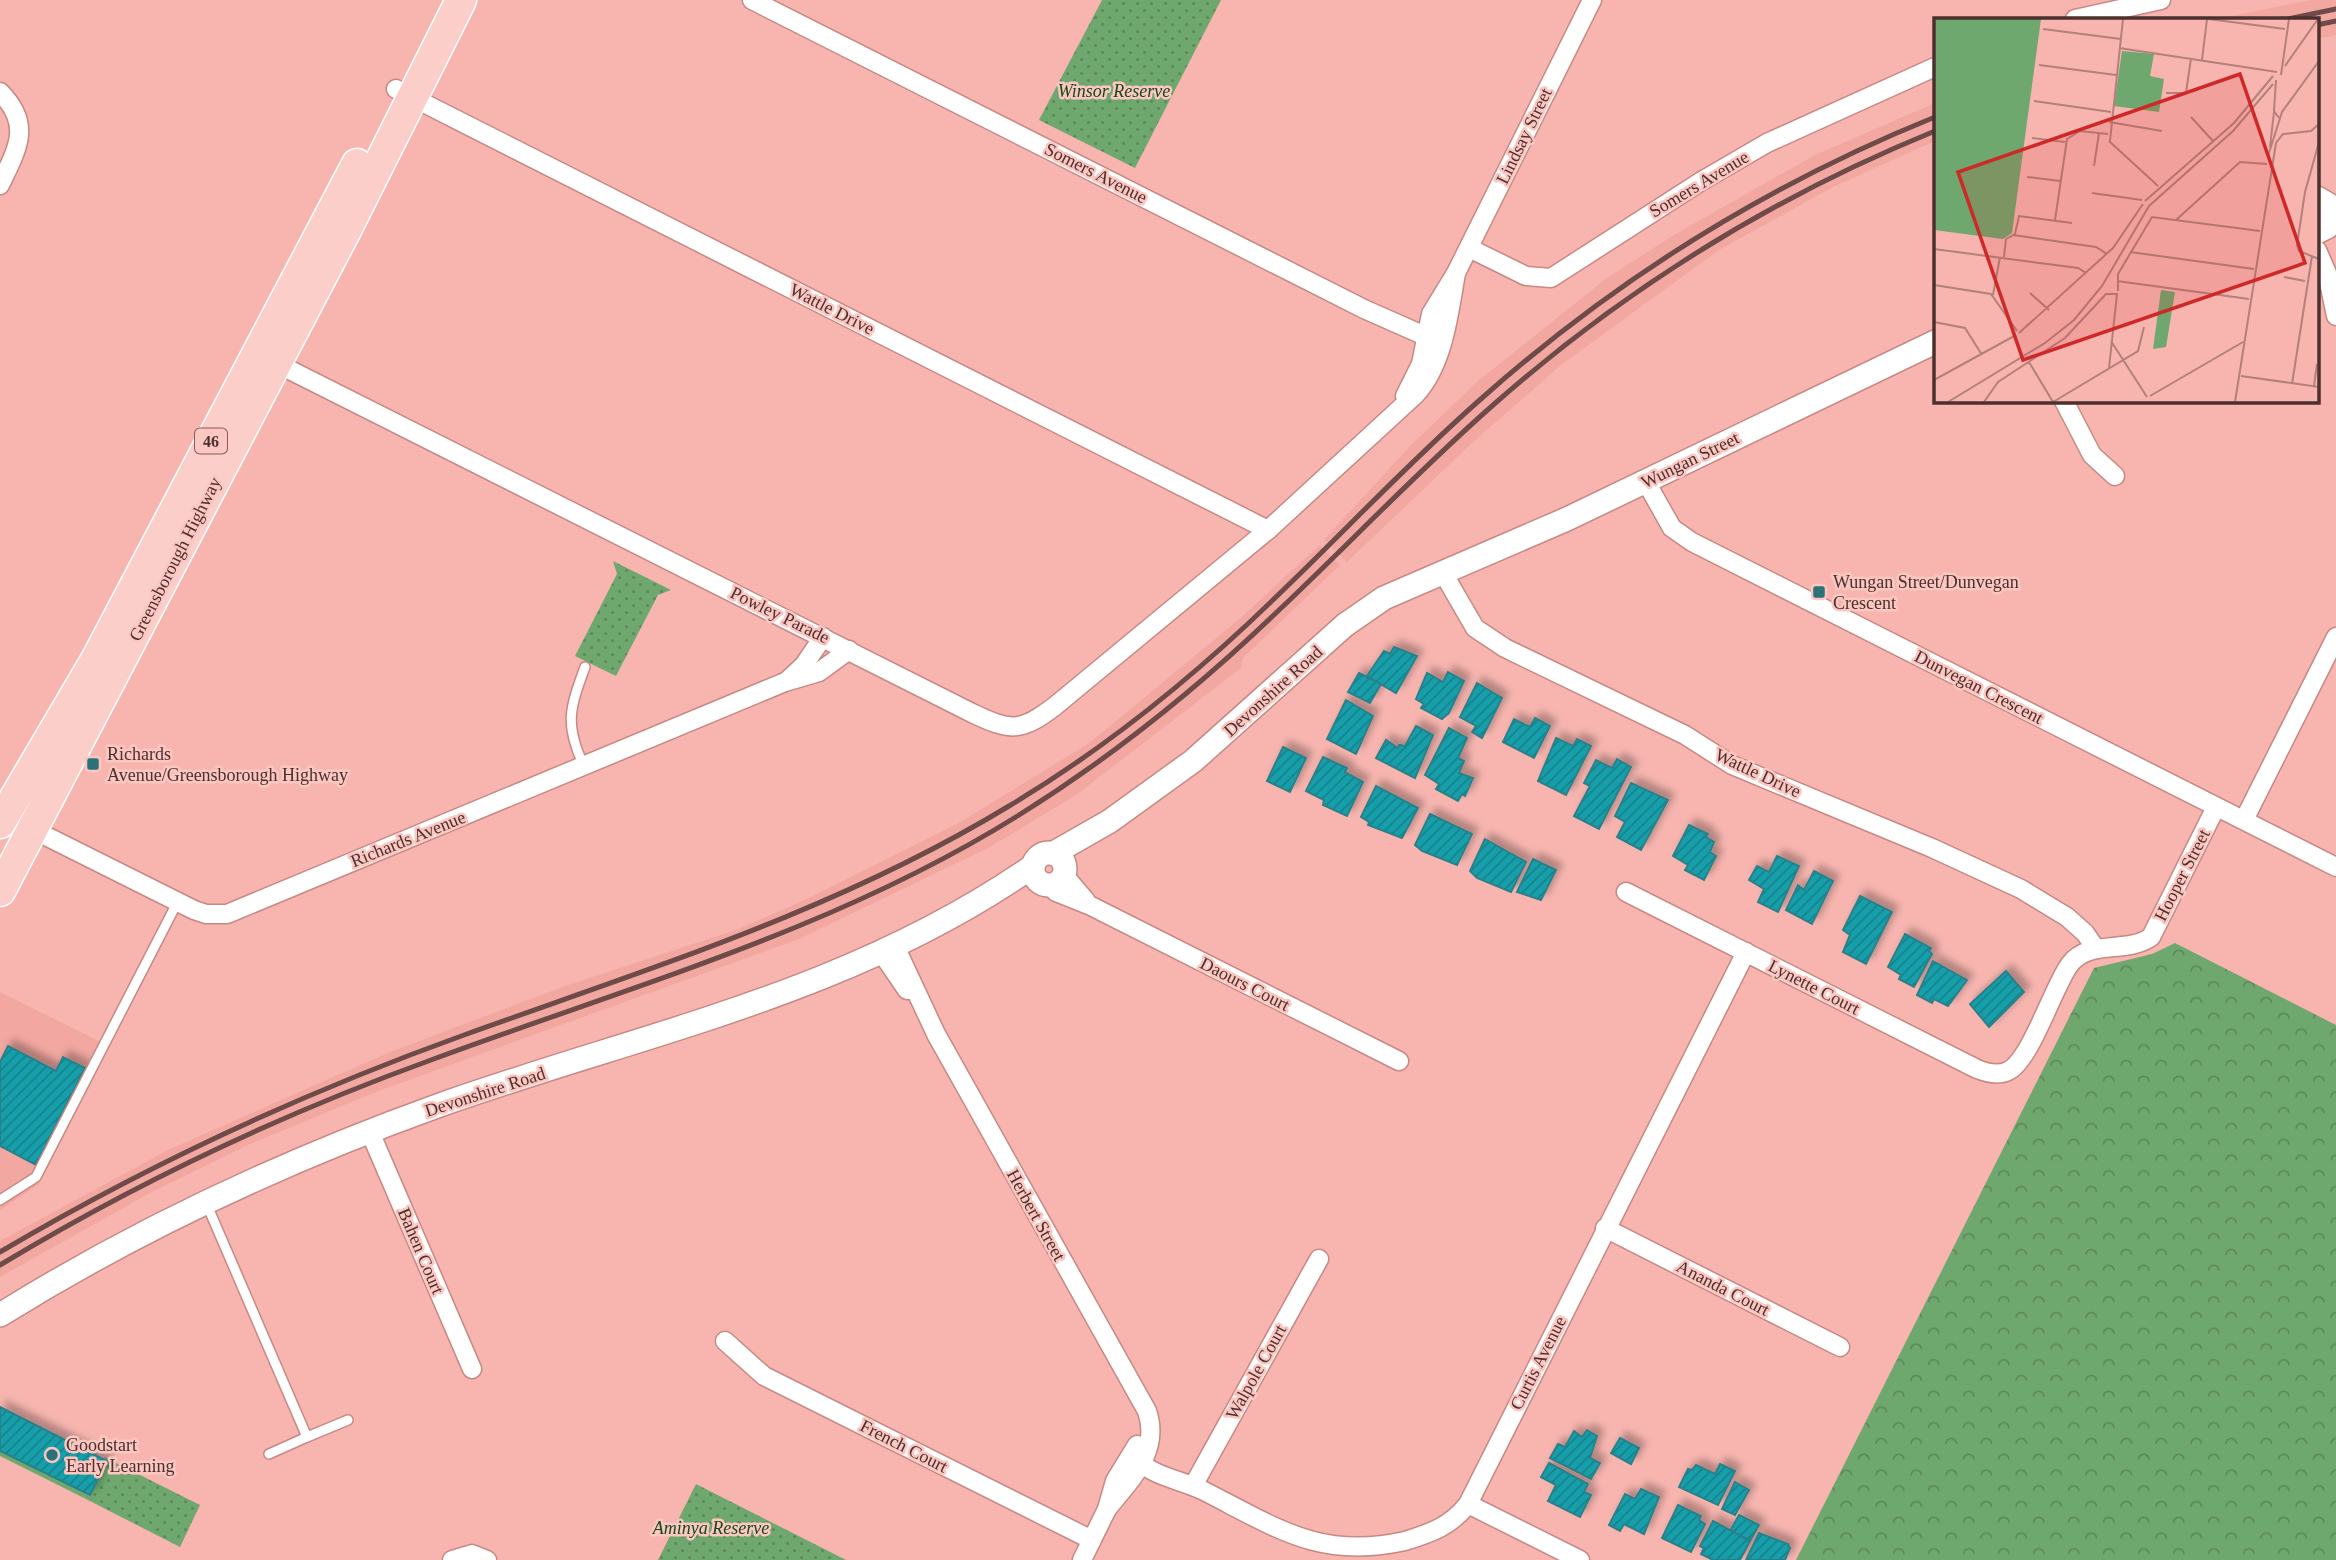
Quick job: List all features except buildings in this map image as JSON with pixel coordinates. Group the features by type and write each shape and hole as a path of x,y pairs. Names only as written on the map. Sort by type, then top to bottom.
{"highway":[{"name":"Greensborough Highway","path":"405,94 444,0"},
{"name":"Greensborough Highway","path":"0,891 34,830 267,358 405,94 460,0"},
{"name":"Greensborough Highway","path":"0,823 267,358"}],"street":[{"name":"Somers Avenue","path":"752,0 1364,309 1433,339"},
{"name":"Lindsay Street","path":"1268,530 1427,382 1433,339 1457,273 1592,0"},
{"path":"2080,18 2161,0"},
{"name":"Somers Avenue","path":"1469,248 1526,276 1551,278 1700,182 1767,143 1934,68"},
{"name":"Wattle Drive","path":"405,94 1268,530"},
{"path":"0,185 20,138 6,99"},
{"path":"2327,214 2327,273"},
{"path":"2318,252 2327,273 2336,316"},
{"name":"Wungan Street","path":"1442,571 1646,482 1934,342"},
{"name":"Powley Parade","path":"267,358 999,726 1020,728 1055,706 1268,530"},
{"path":"2065,402 2092,455 2115,476"},
{"name":"Dunvegan Crescent","path":"1646,482 1672,528 1692,542 2336,867"},
{"name":"Wattle Drive","path":"1442,571 1475,628 1505,648 1685,735 1732,765 1932,848 2021,890 2067,917 2085,933 2096,949"},
{"name":"Devonshire Road","path":"0,1315 98,1258 206,1203 370,1132 442,1105 722,1016 888,949 983,900 1052,872 1110,821 1193,761 1355,617 1384,598 1442,571"},
{"name":"Richards Avenue","path":"785,682 804,665 823,637"},
{"path":"2244,820 2336,638"},
{"name":"Richards Avenue","path":"34,830 206,914 227,914 785,682 819,672 849,650"},
{"name":"Hooper Street","path":"2004,1072 2017,1065 2070,964 2085,952 2139,944 2151,937 2216,807"},
{"name":"Daours Court","path":"1052,872 1091,906 1399,1061"},
{"name":"Lynette Court","path":"1626,892 1977,1069 2004,1072"},
{"name":"Herbert Street","path":"888,949 1137,1397 1140,1460"},
{"name":"Curtis Avenue","path":"1140,1460 1166,1478 1192,1486 1310,1544 1348,1551 1385,1547 1437,1531 1458,1516 1468,1504 1745,952"},
{"name":"Bahen Court","path":"370,1132 472,1369"},
{"name":"Ananda Court","path":"1605,1228 1840,1347"},
{"name":"Walpole Court","path":"1192,1486 1319,1259"},
{"name":"French Court","path":"725,1341 764,1376 1092,1540"},
{"path":"1082,1560 1107,1509 1115,1481 1140,1460"},
{"path":"1468,1504 1580,1560"},
{"path":"452,1560 472,1554 487,1560"}],"lane":[{"path":"584,766 570,728 570,707 585,667"},
{"path":"0,1200 36,1177 178,901"},
{"path":"206,1203 307,1437"},
{"path":"269,1454 348,1420"}],"shaded area":[{"path":"2310,0 2336,0 2336,35 2318,39 2318,18 2222,18"},
{"path":"1934,103 1934,141 1833,187 1719,250 1561,365 1472,443 1347,562 1324,540 1410,446 1478,381 1607,278 1674,235 1815,155"},
{"path":"1320,545 1340,565 1243,658 1241,668 1076,795 988,848 799,939 381,1090 250,1144 150,1193 0,1277 0,1241 168,1150 390,1052 568,985 736,930 807,899 957,824 1088,744 1236,622"},
{"path":"0,992 109,1046 38,1185 0,1210"}],"green space":[{"name":"Winsor Reserve","path":"1102,0 1221,0 1135,168 1039,120"},
{"path":"613,561 671,590 658,595 616,676 575,656 617,574"},
{"path":"2175,943 2336,1025 2336,1560 1796,1560 2094,968 2152,954"},
{"path":"0,1451 86,1493 84,1498 0,1456"},
{"path":"104,1457 200,1505 180,1547 84,1498 86,1493 90,1495 107,1461"},
{"name":"Aminya Reserve","path":"696,1484 846,1560 658,1560"}],"railway":[{"path":"2293,18 2336,9"},
{"path":"2318,25 2336,21"},
{"path":"0,1252 169,1160 285,1106 404,1057 673,961 810,906 944,843 1009,806 1115,735 1215,654 1482,398 1586,313 1640,274 1754,204 1873,143 1934,117"},
{"path":"0,1265 157,1178 265,1127 375,1081 657,980 806,923 950,855 1019,815 1121,745 1217,667 1492,406 1594,323 1647,285 1758,216 1875,157 1934,131"}],"place":[{"name":"Wungan Street/Dunvegan Crescent","path":"1819,592"},
{"name":"Richards Avenue/Greensborough Highway","path":"93,764"},
{"name":"Goodstart Early Learning","path":"52,1455"}]}
